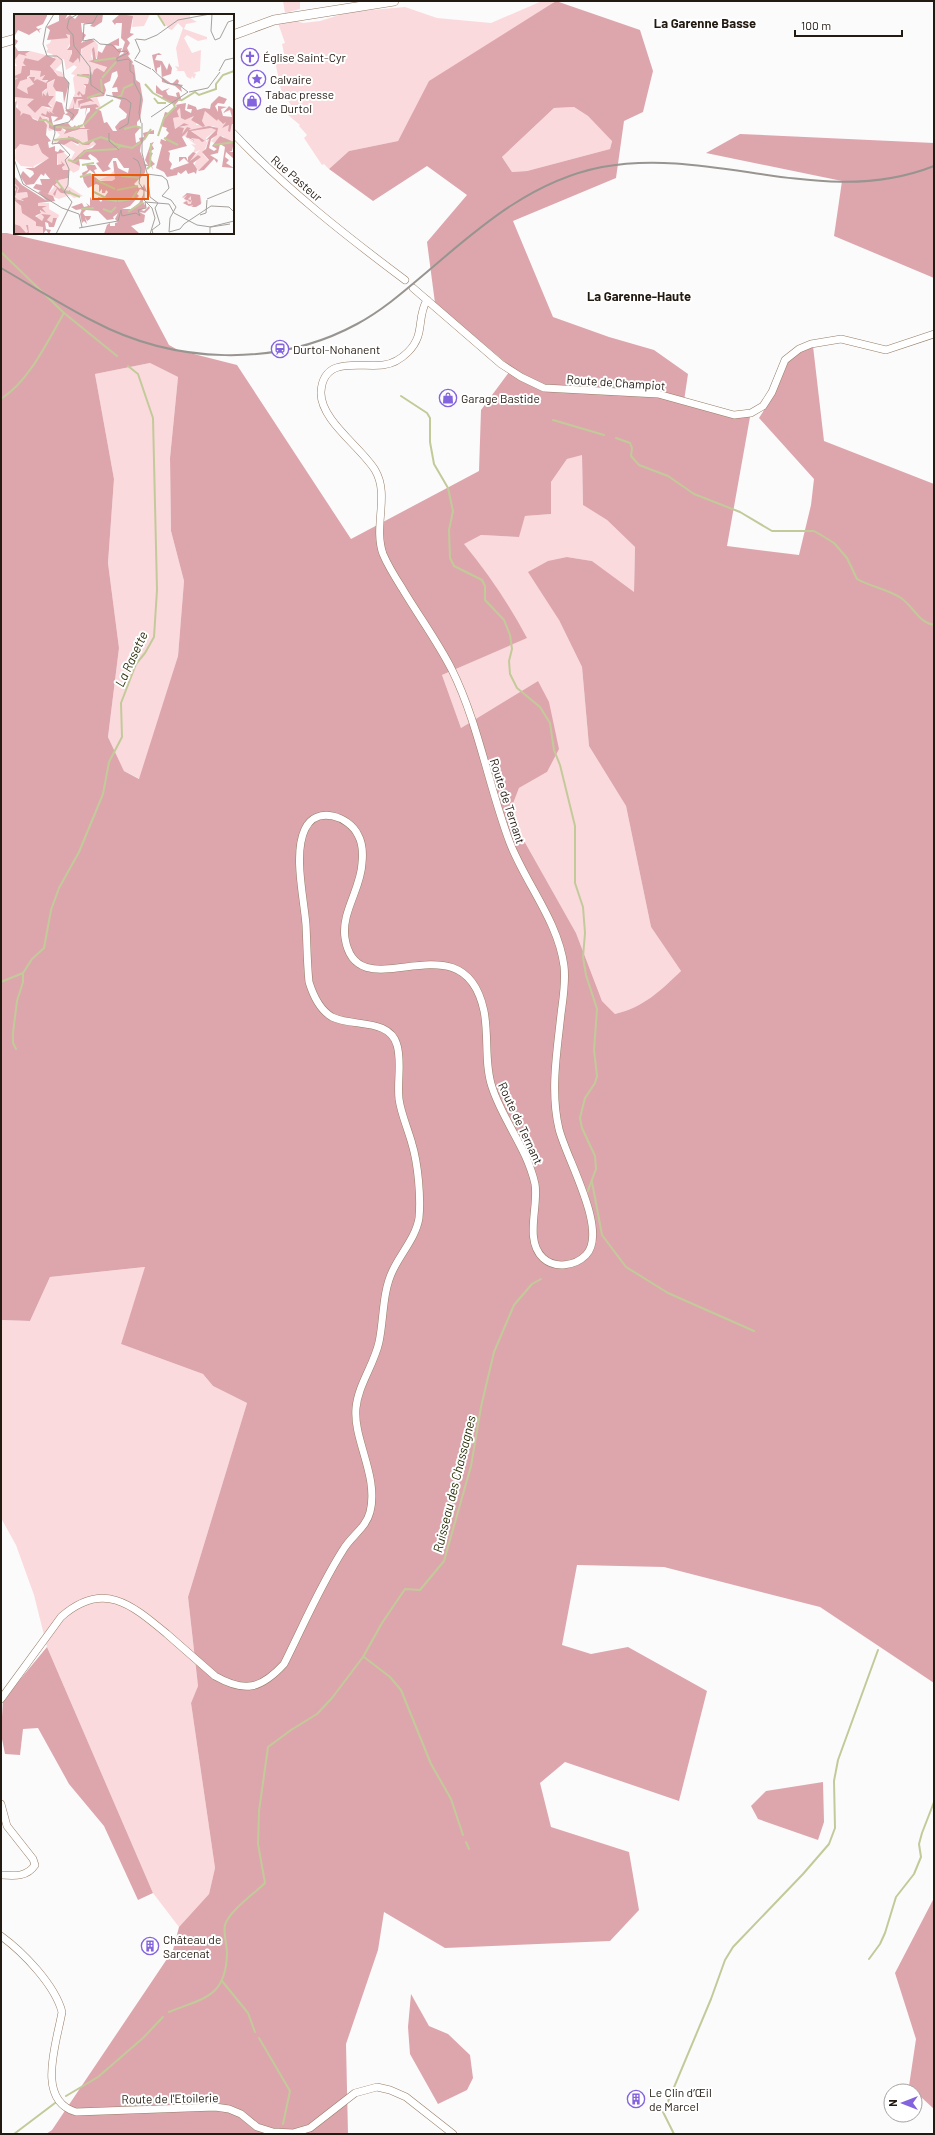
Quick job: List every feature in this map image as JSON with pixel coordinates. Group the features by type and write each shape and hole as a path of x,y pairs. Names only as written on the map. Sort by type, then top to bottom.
{"main road":[{"path":"234,35 274,20 394,1"},
{"path":"1,43 14,39"}],"street":[{"name":"Rue Pasteur","path":"234,135 270,171 348,238 405,280"},
{"name":"Route de Champiot","path":"413,288 501,364 521,377 544,388 658,394 734,415 751,413 762,406 772,392 785,360 799,349 810,344 841,339 886,350 934,334"},
{"name":"Route de Ternant","path":"1,1699 61,1617 71,1608 92,1599 116,1600 127,1603 141,1612 215,1676 229,1684 242,1687 263,1683 284,1664 344,1547 364,1526 370,1513 371,1486 356,1421 356,1408 379,1343 387,1289 392,1270 415,1230 419,1218 416,1163 399,1101 397,1042 390,1033 379,1026 345,1022 331,1016 313,996 309,982 300,860 304,830 311,821 320,817 337,816 348,822 357,831 362,845 362,867 344,928 346,942 355,959 368,968 379,970 432,964 459,968 469,978 477,991 484,1010 490,1082 499,1104 521,1144 535,1186 533,1231 540,1256 554,1264 573,1264 584,1258 591,1249 594,1238 588,1206 567,1157 559,1130 555,1106 554,1087 564,989 564,966 558,941 512,848 468,710 452,668 384,557 378,532 382,490 377,474 365,456 329,416 322,400 323,384 330,373 342,366 352,364 386,365 406,355 418,337 421,328 422,309 427,300"},
{"path":"1,1804 7,1826 34,1859 35,1865 30,1872 21,1876 1,1875"},
{"name":"Route de l'Etoilerie","path":"1,1936 12,1944 28,1961 50,1987 60,2005 62,2012 54,2056 52,2082 54,2094 61,2105 69,2110 76,2112 215,2107 229,2109 241,2114 257,2127 273,2132 292,2134 310,2128 355,2093 377,2088 390,2090 406,2097 453,2134"}],"shaded area":[{"path":"283,1 300,1 300,9 285,13"},
{"path":"542,1 552,1 555,5 430,81 398,141 349,151 329,169 324,164 322,165 304,138 307,135 299,126 300,125 288,115 291,113 288,108 291,105 281,90 275,61 285,58 282,44 285,43 278,23 294,20 303,23 320,21 349,12 405,7 437,18 491,23"},
{"path":"556,1 640,30 653,71 643,112 624,121 616,178 513,221 553,317 609,337 654,350 688,374 684,401 722,415 750,417 727,546 799,555 811,505 814,479 759,418 773,396 788,358 813,346 824,441 934,484 934,1683 820,1607 664,1567 577,1565 562,1645 591,1654 628,1647 707,1691 679,1801 565,1762 540,1783 551,1827 629,1852 639,1910 610,1941 445,1948 384,1912 378,1950 346,2044 348,2134 46,2134 52,2130 173,1950 179,1927 209,1894 215,1868 191,1703 198,1686 188,1597 247,1403 213,1386 203,1374 121,1344 145,1267 50,1277 30,1321 1,1320 1,233 7,233 124,260 169,345 178,350 237,365 351,539 479,471 481,410 512,368 435,303 427,242 467,195 427,166 373,201 329,169 349,151 398,141 429,81","holes":["574,107 588,116 612,141 610,149 527,171 512,172 502,157 554,108","150,363 178,377 170,458 171,531 184,581 178,656 139,779 124,771 108,737 119,648 108,563 114,479 95,374","582,455 583,505 607,520 635,547 634,592 592,561 567,557 548,561 528,572 559,620 582,667 589,746 626,806 651,927 681,971 659,992 643,1003 615,1014 602,1001 576,933 509,814 519,788 547,772 559,749 549,702 538,681 461,728 442,675 527,638 498,589 464,544 481,535 519,537 525,516 551,514 551,482 567,459"]},
{"path":"574,107 588,116 612,140 610,149 527,171 512,172 502,157 554,108"},
{"path":"740,134 934,143 934,278 834,236 842,181 706,153"},
{"path":"150,363 178,377 170,458 171,531 184,581 178,656 140,779 124,771 108,737 119,648 108,563 114,479 95,374"},
{"path":"582,454 583,505 607,520 635,547 634,593 592,561 567,557 559,620 582,667 589,746 626,806 651,927 681,971 659,992 643,1003 615,1014 602,1001 576,933 509,814 519,788 547,772 538,681 461,728 442,675 526,638 498,589 463,544 481,535 518,537 525,516 551,514 551,482 567,459"},
{"path":"146,1267 121,1344 203,1374 213,1386 247,1403 188,1597 198,1686 191,1703 215,1868 209,1894 179,1927 153,1893 47,1647 34,1595 16,1545 1,1518 1,1320 30,1321 50,1277"},
{"path":"47,1647 153,1893 138,1900 104,1826 69,1784 38,1728 23,1729 20,1755 5,1754 1,1734 3,1700"},
{"path":"823,1782 824,1822 818,1840 758,1819 751,1806 766,1791"},
{"path":"934,1898 934,2109 923,2099 923,2083 909,2083 916,2039 895,1973"},
{"path":"411,1994 429,2026 448,2034 470,2055 473,2078 467,2090 438,2104 410,2054 408,2027"}],"waterway":[{"path":"1,252 64,313 117,356"},
{"path":"1,399 21,382 37,360 64,313"},
{"name":"La Rasette","path":"16,1049 13,1043 13,1033 17,1001 23,982 23,973 32,959 44,948 51,910 59,888 79,852 103,794 109,762 122,737 121,703 136,664 145,653 154,637 157,590 153,418 138,374 128,366"},
{"name":"Ruisseau des Chassagnes","path":"401,396 427,413 430,418 430,442 434,464 448,488 453,511 449,530 450,558 454,566 482,580 485,586 485,600 504,620 510,635 512,649 509,661 510,674 517,688 540,707 550,723 554,750 560,765 575,826 575,883 583,907 585,933 583,957 586,975 597,1009 594,1050 597,1076 595,1083 585,1098 580,1118 582,1128 595,1156 596,1169 587,1193"},
{"path":"553,420 604,435"},
{"path":"616,438 630,443 632,448 631,456 639,465 668,476 694,494 740,512 772,531 814,531 821,535 834,543 847,558 857,579 896,595 901,598 920,618 934,625"},
{"path":"1,982 23,973"},
{"path":"592,1182 602,1235 626,1267 668,1293 754,1331"},
{"name":"Ruisseau des Chassagnes","path":"169,2012 202,1999 217,1988 226,1968 227,1953 225,1925 227,1920 237,1908 265,1883 258,1844 259,1811 268,1747 291,1730 317,1714 332,1698 363,1657 382,1623 405,1589 420,1590 444,1561 471,1466 481,1407 494,1352 514,1305 532,1284 541,1279"},
{"path":"667,2104 711,1999 725,1960 733,1947 803,1874 829,1844 835,1828 834,1781 838,1760 878,1650"},
{"path":"364,1657 390,1677 401,1690 431,1764 451,1799 463,1835"},
{"path":"869,1959 880,1944 885,1933 896,1897 914,1874 921,1857 919,1844 922,1833 934,1802"},
{"path":"466,1842 469,1849"},
{"path":"222,1981 248,2013 255,2032"},
{"name":"Ruisseau des Chassagnes","path":"66,2096 98,2077 143,2038 163,2017"},
{"path":"259,2038 290,2091 283,2124"},
{"name":"Ruisseau des Chassagnes","path":"14,2134 55,2103"},
{"path":"663,2112 674,2134"}],"railway":[{"path":"1,268 81,315 124,335 157,346 191,352 225,355 259,354 293,348 326,338 357,324 387,305 491,219 533,193 578,173 602,167 644,163 686,164 810,180 851,182 892,178 934,166"}],"place":[{"name":"Église Saint-Cyr","path":"250,57"},
{"name":"Calvaire","path":"257,79"},
{"name":"Tabac presse de Durtol","path":"252,101"},
{"name":"Durtol-Nohanent","path":"280,349"},
{"name":"Garage Bastide","path":"448,398"},
{"name":"Château de Sarcenat","path":"150,1946"},
{"name":"Le Clin d’Œil de Marcel","path":"636,2099"}],"district":[{"name":"La Garenne Basse","path":"705,23"},
{"name":"La Garenne-Haute","path":"639,296"}]}
